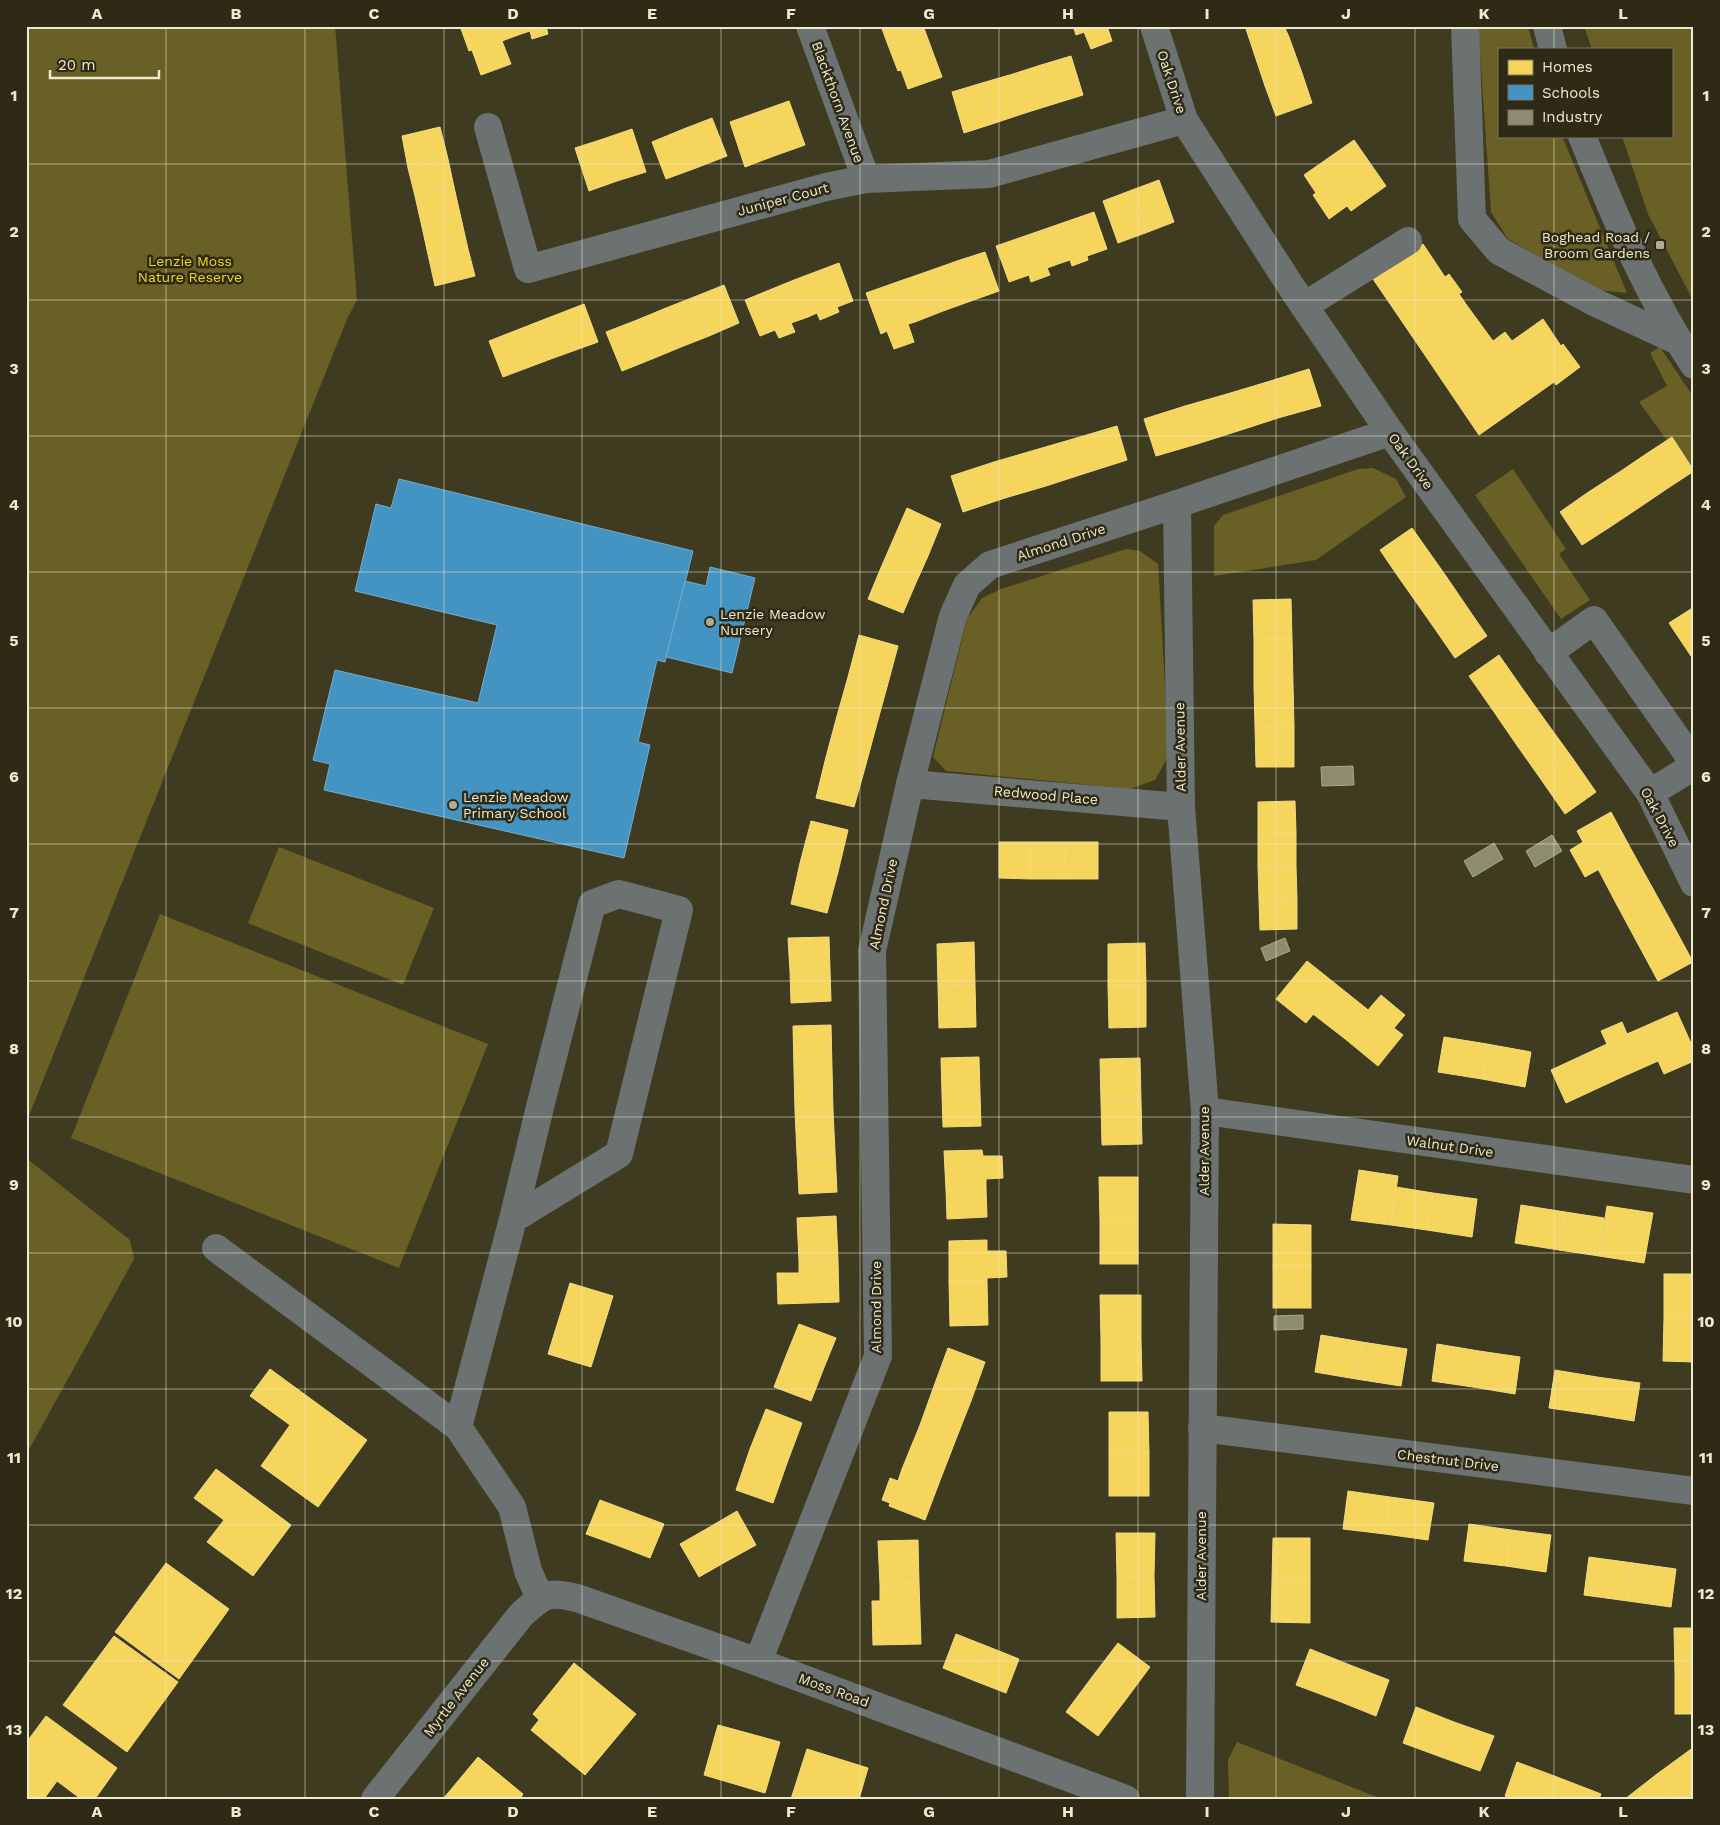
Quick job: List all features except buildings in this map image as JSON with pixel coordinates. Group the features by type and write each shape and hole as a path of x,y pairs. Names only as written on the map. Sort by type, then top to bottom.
{"street":[{"name":"Blackthorn Avenue","path":"810,26 866,178"},
{"name":"Oak Drive","path":"1154,26 1184,120 1304,306 1390,432 1650,793 1694,883"},
{"path":"1465,26 1472,219 1499,252 1594,302 1678,341"},
{"path":"1547,26 1553,48"},
{"name":"Juniper Court","path":"488,127 528,269 826,187 866,178 989,174 1184,120"},
{"path":"1583,138 1622,233 1678,341 1694,365"},
{"path":"1304,306 1408,241"},
{"name":"Almond Drive","path":"758,1662 878,1356 872,951 910,784 953,616 967,585 990,566 1390,432"},
{"name":"Alder Avenue","path":"1177,504 1181,807 1205,1111 1200,1799"},
{"path":"1548,653 1594,620 1694,764 1650,793"},
{"name":"Redwood Place","path":"910,784 1181,807"},
{"path":"458,1427 513,1219 592,904 619,894 679,910 620,1154 513,1219"},
{"name":"Walnut Drive","path":"1205,1111 1694,1180"},
{"path":"216,1248 458,1427 512,1507 528,1571 540,1598"},
{"name":"Chestnut Drive","path":"1202,1428 1694,1491"},
{"name":"Moss Road","path":"540,1598 556,1593 577,1598 758,1662 1126,1799"},
{"name":"Myrtle Avenue","path":"375,1799 521,1615 540,1598"}],"green space":[{"name":"Lenzie Moss Nature Reserve","path":"26,26 335,26 357,300 347,319 26,1123"},
{"path":"1478,26 1528,26 1534,48 1498,48 1498,138 1563,138 1627,293 1597,290 1508,239 1491,212"},
{"path":"1584,26 1694,26 1694,302 1648,214 1623,138 1672,138 1672,48 1592,48"},
{"path":"1660,347 1694,398 1694,477 1639,402 1667,386 1650,353"},
{"path":"1373,468 1396,479 1406,497 1316,560 1214,576 1214,526 1223,515 1358,469"},
{"path":"1513,469 1566,549 1559,554 1590,600 1561,619 1475,495"},
{"path":"1126,549 1140,551 1158,564 1169,755 1155,780 1130,789 946,771 933,757 967,619 982,598 1001,589"},
{"path":"279,847 434,908 403,985 248,923"},
{"path":"160,914 488,1044 399,1268 71,1138"},
{"path":"26,1158 130,1240 134,1259 26,1455"},
{"path":"1237,1742 1382,1799 1229,1799 1228,1760"}],"place":[{"name":"Boghead Road / Broom Gardens","path":"1660,245"},
{"name":"Lenzie Meadow Nursery","path":"710,622"},
{"name":"Lenzie Meadow Primary School","path":"453,805"}]}
